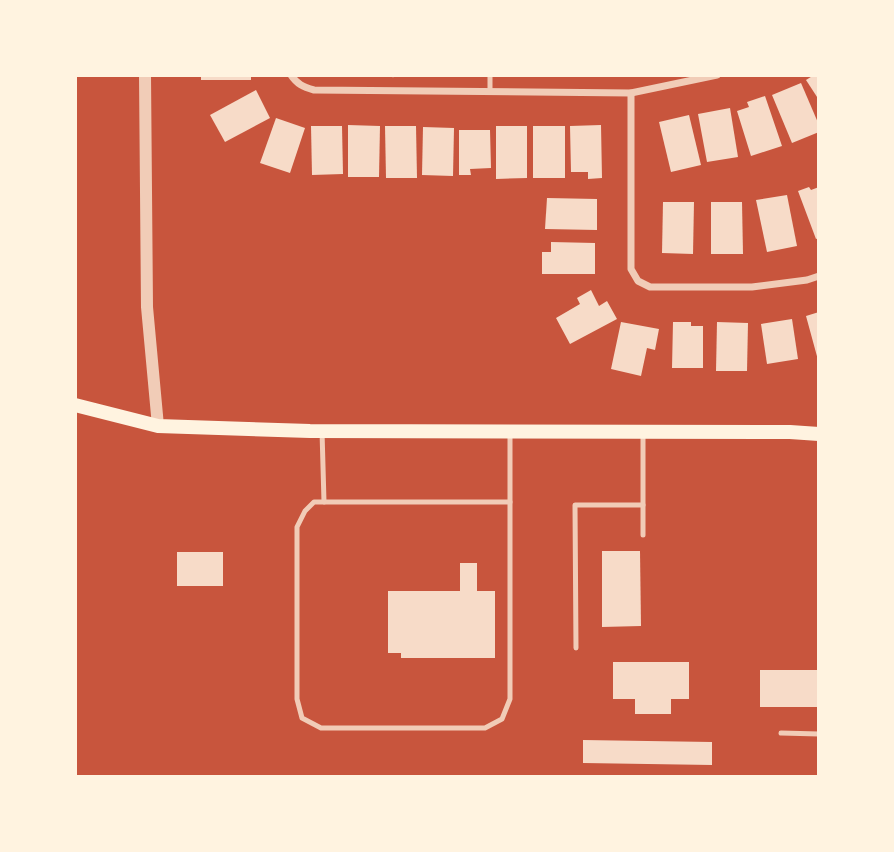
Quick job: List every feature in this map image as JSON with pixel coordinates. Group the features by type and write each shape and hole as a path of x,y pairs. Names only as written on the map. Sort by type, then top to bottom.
{"main road":[{"path":"75,405 158,426 322,431 819,434"}],"street":[{"path":"145,75 147,307 158,426"},
{"path":"290,75 297,83 313,90 631,93 717,75"},
{"path":"631,93 631,262 633,276 638,281 650,287 752,287 819,276"}],"lane":[{"path":"490,75 490,92"},
{"path":"322,431 324,502"},
{"path":"510,432 510,502 510,699 502,719 485,728 321,728 302,718 297,699 297,527 305,511 314,502 510,502"},
{"path":"643,432 643,535"},
{"path":"576,648 575,505 643,505"},
{"path":"781,733 819,734"}],"building":[{"path":"201,75 251,75 251,80 201,80"},
{"path":"819,75 819,100 806,80"},
{"path":"801,83 819,125 819,132 792,143 772,95"},
{"path":"256,90 270,118 225,142 210,115"},
{"path":"765,96 782,146 751,156 737,111 749,107 747,102"},
{"path":"730,108 738,157 707,162 698,114"},
{"path":"689,115 701,165 671,172 659,122"},
{"path":"276,118 305,128 290,173 260,163"},
{"path":"348,125 380,126 379,177 348,177"},
{"path":"601,125 602,178 588,179 588,172 571,172 570,126"},
{"path":"311,126 342,126 343,174 312,175"},
{"path":"385,126 416,126 417,178 386,178"},
{"path":"496,126 527,126 527,178 496,179"},
{"path":"533,126 565,126 565,178 533,178"},
{"path":"423,127 454,128 453,176 422,175"},
{"path":"459,130 490,130 491,168 470,169 471,175 459,175"},
{"path":"809,187 811,190 819,187 819,238 816,239 798,191"},
{"path":"787,195 797,246 767,252 756,200"},
{"path":"547,198 597,199 597,230 545,229"},
{"path":"663,202 694,202 693,254 662,253"},
{"path":"711,202 742,202 743,254 711,254"},
{"path":"551,242 595,243 595,274 542,274 542,252 551,252"},
{"path":"591,290 599,306 607,301 617,319 570,344 556,318 580,304 577,298"},
{"path":"819,312 819,360 818,360 806,316"},
{"path":"792,319 798,359 767,364 761,324"},
{"path":"621,322 659,329 655,350 647,348 641,376 611,369"},
{"path":"673,322 691,322 691,326 703,326 703,368 672,368"},
{"path":"717,322 748,323 747,371 716,371"},
{"path":"602,551 640,551 641,626 602,627"},
{"path":"177,552 223,552 223,586 177,586"},
{"path":"460,563 477,563 477,591 495,591 495,658 401,658 401,653 388,653 388,591 460,591"},
{"path":"613,662 689,662 689,699 671,699 671,714 635,714 635,699 613,699"},
{"path":"760,670 819,670 819,707 760,707"},
{"path":"583,740 712,742 712,765 583,763"}]}
